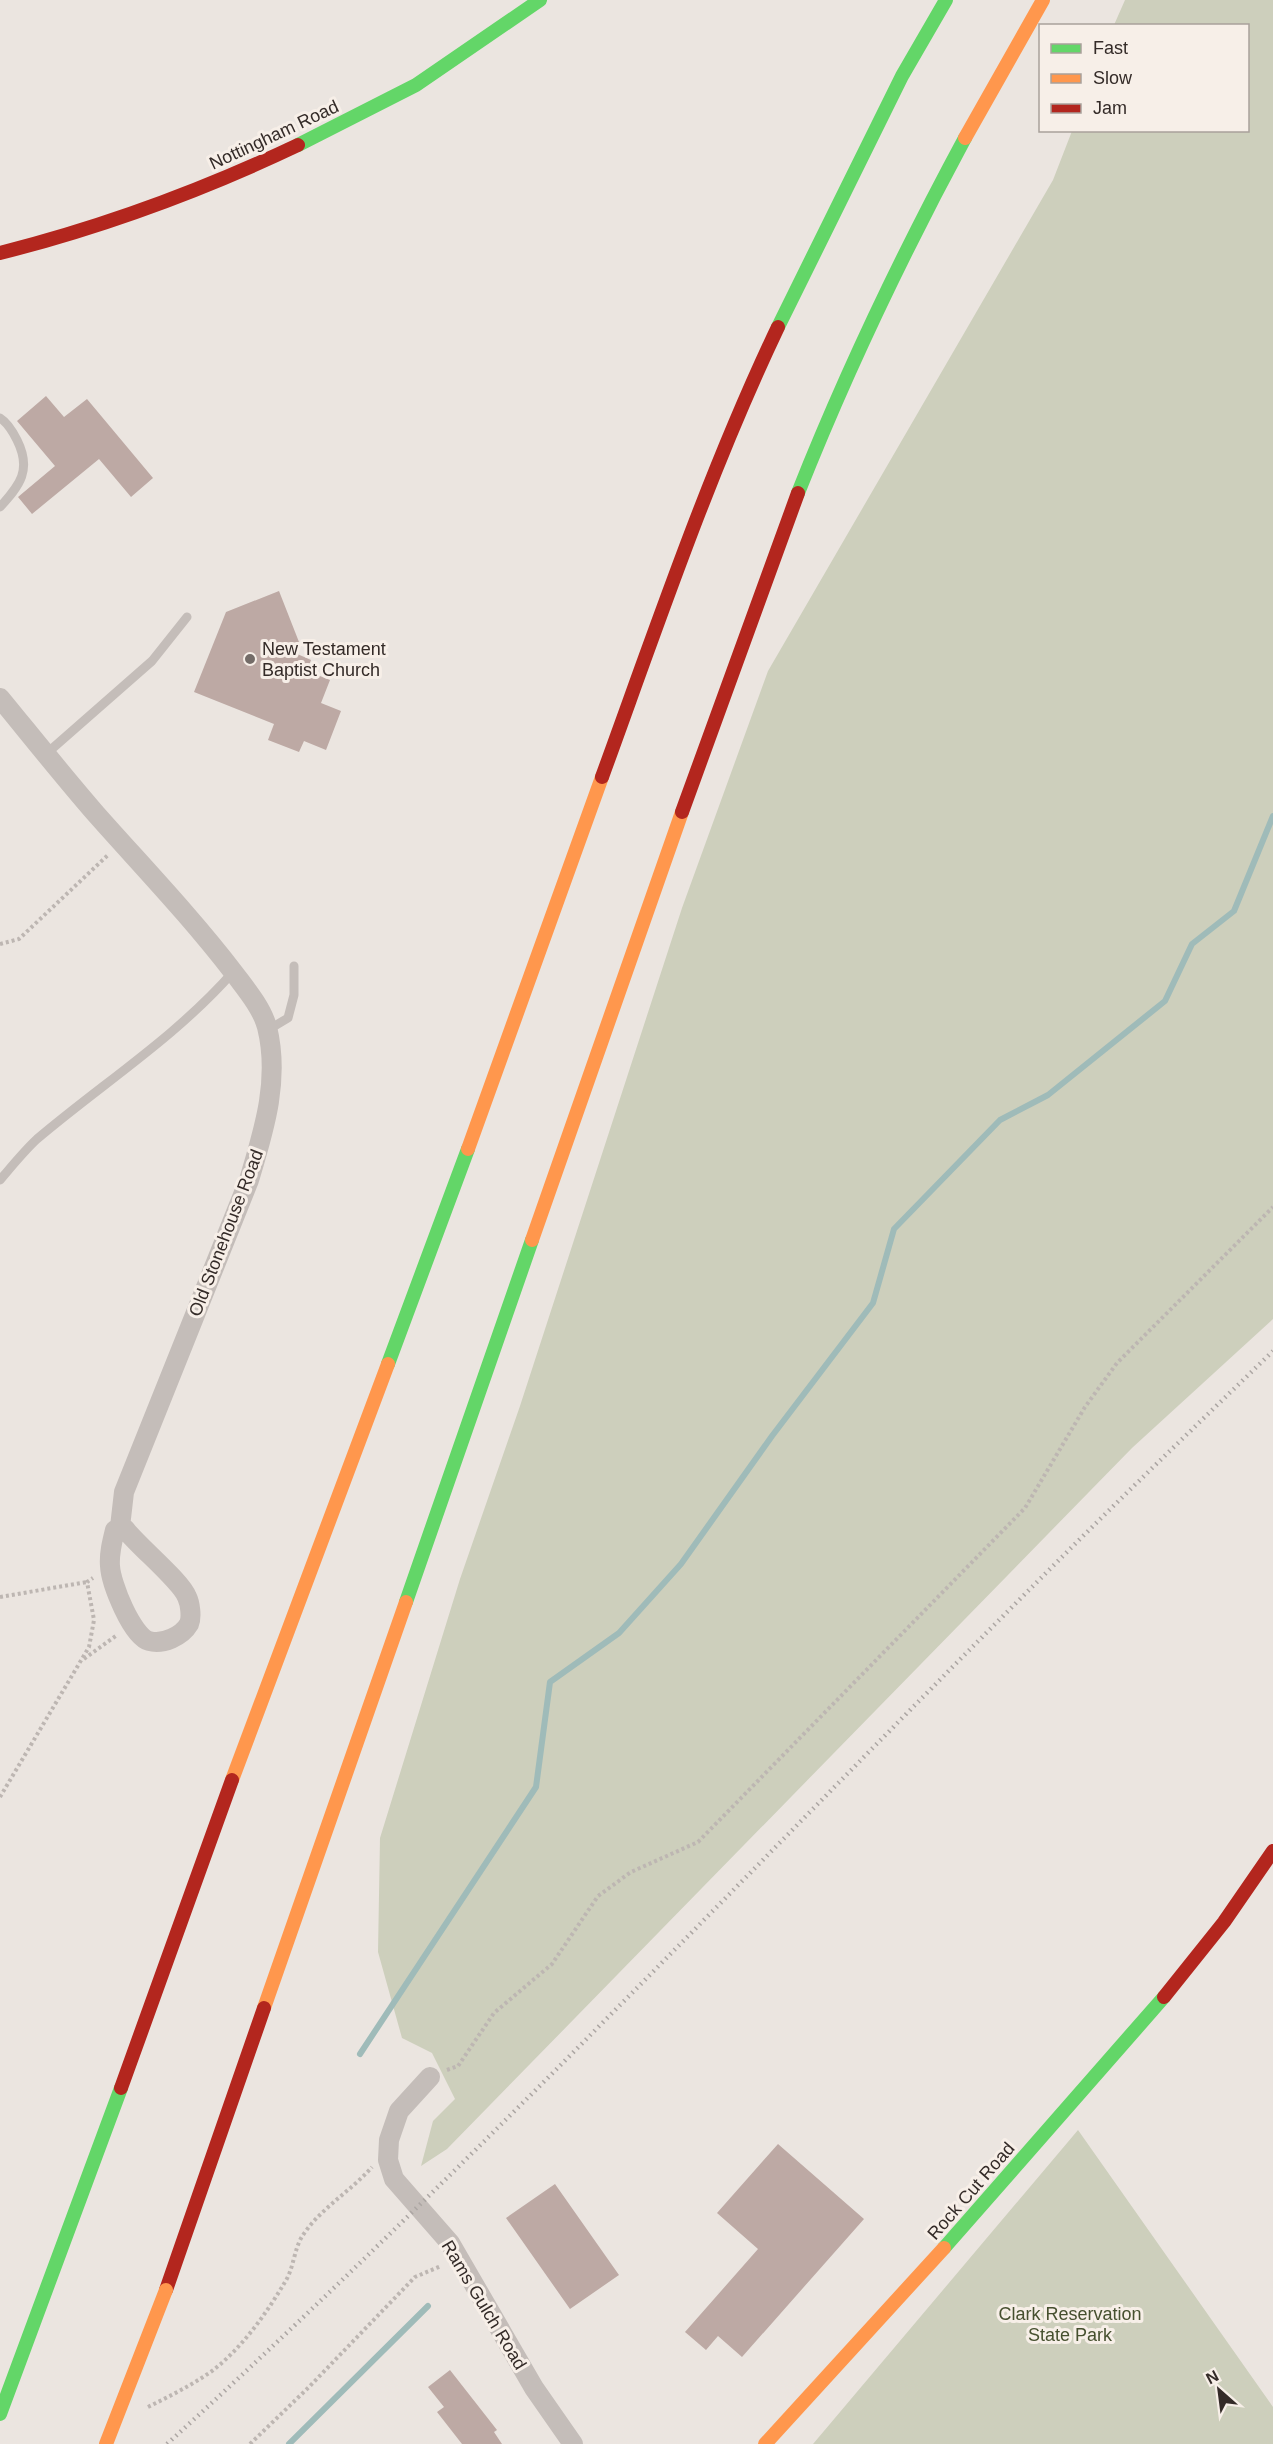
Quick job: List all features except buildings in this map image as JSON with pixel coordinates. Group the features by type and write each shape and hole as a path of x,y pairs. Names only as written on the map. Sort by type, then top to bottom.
{"main road":[{"name":"Nottingham Road","path":"0,253 111,223 217,183 289,150 417,85 540,0"},
{"path":"0,2414 155,1996 213,1832 461,1168 656,628 713,480 771,342 816,247 902,76 946,0"},
{"path":"106,2444 166,2290 720,704 812,458 875,316 931,202 1043,0"},
{"name":"Rock Cut Road","path":"765,2444 881,2321 1156,2008 1243,1899 1273,1851"}],"street":[{"name":"Old Stonehouse Road","path":"0,698 122,842 203,933 249,994 268,1030 273,1080 264,1128 252,1169 124,1491 120,1527 115,1530 112,1543 110,1569 123,1606 134,1628"},
{"path":"120,1527 125,1529 187,1596 191,1617 188,1625 177,1636 161,1642 149,1641 137,1633 134,1628"},
{"name":"Rams Gulch Road","path":"430,2077 399,2111 388,2140 388,2160 394,2179 450,2243 534,2388 573,2444"}],"lane":[{"path":"0,418 12,430 24,454 22,479 0,507"},
{"path":"46,754 152,661 187,617"},
{"path":"268,1030 288,1018 294,995 294,966"},
{"path":"0,1180 36,1140 145,1056 219,988 232,972"}],"path":[{"path":"0,944 19,939 78,886 122,842"},
{"path":"430,2077 458,2066 494,2013 552,1964 598,1896 631,1872 698,1842 1025,1508 1085,1407 1117,1363 1273,1207"},
{"path":"0,1597 87,1582 110,1569"},
{"path":"0,1797 89,1647 94,1620 87,1582"},
{"path":"81,1661 115,1635 134,1628"},
{"path":"147,2408 179,2392 212,2371 240,2345 286,2280 301,2237 314,2219 359,2182 376,2162 388,2140"},
{"path":"250,2444 309,2387 415,2277 459,2259"}],"green space":[{"path":"1125,0 1273,0 1273,1319 1132,1448 447,2149 421,2166 433,2121 455,2099 432,2053 402,2038 378,1952 380,1838 460,1579 520,1406 682,908 768,671 1053,180 1072,132 1249,132 1249,24 1114,24"},
{"name":"Clark Reservation State Park","path":"1078,2130 1273,2407 1273,2444 813,2444"}],"waterway":[{"path":"360,2054 536,1787 550,1682 619,1633 681,1564 772,1436 873,1303 894,1229 1000,1120 1048,1095 1165,1001 1192,944 1234,911 1273,816"},
{"path":"289,2444 428,2306"}],"railway":[{"path":"167,2444 397,2227 510,2116 954,1665 1273,1351"}],"traffic: fast":[{"path":"298,145 416,85 540,0"},
{"path":"778,327 902,76 946,0"},
{"path":"798,493 876,313 965,138"},
{"path":"388,1364 468,1149"},
{"path":"406,1602 532,1240"},
{"path":"944,2248 1164,1997"},
{"path":"0,2414 121,2088"}],"traffic: slow":[{"path":"965,138 1043,0"},
{"path":"468,1149 602,777"},
{"path":"532,1240 682,812"},
{"path":"232,1780 388,1364"},
{"path":"264,2008 406,1602"},
{"path":"765,2444 944,2248"},
{"path":"106,2444 166,2290"}],"traffic: jam":[{"path":"0,253 114,220 225,178 298,145"},
{"path":"602,777 706,493 778,327"},
{"path":"682,812 798,493"},
{"path":"121,2088 232,1780"},
{"path":"1164,1997 1224,1922 1273,1851"},
{"path":"166,2290 264,2008"}],"place":[{"name":"New Testament Baptist Church","path":"250,659"}]}
